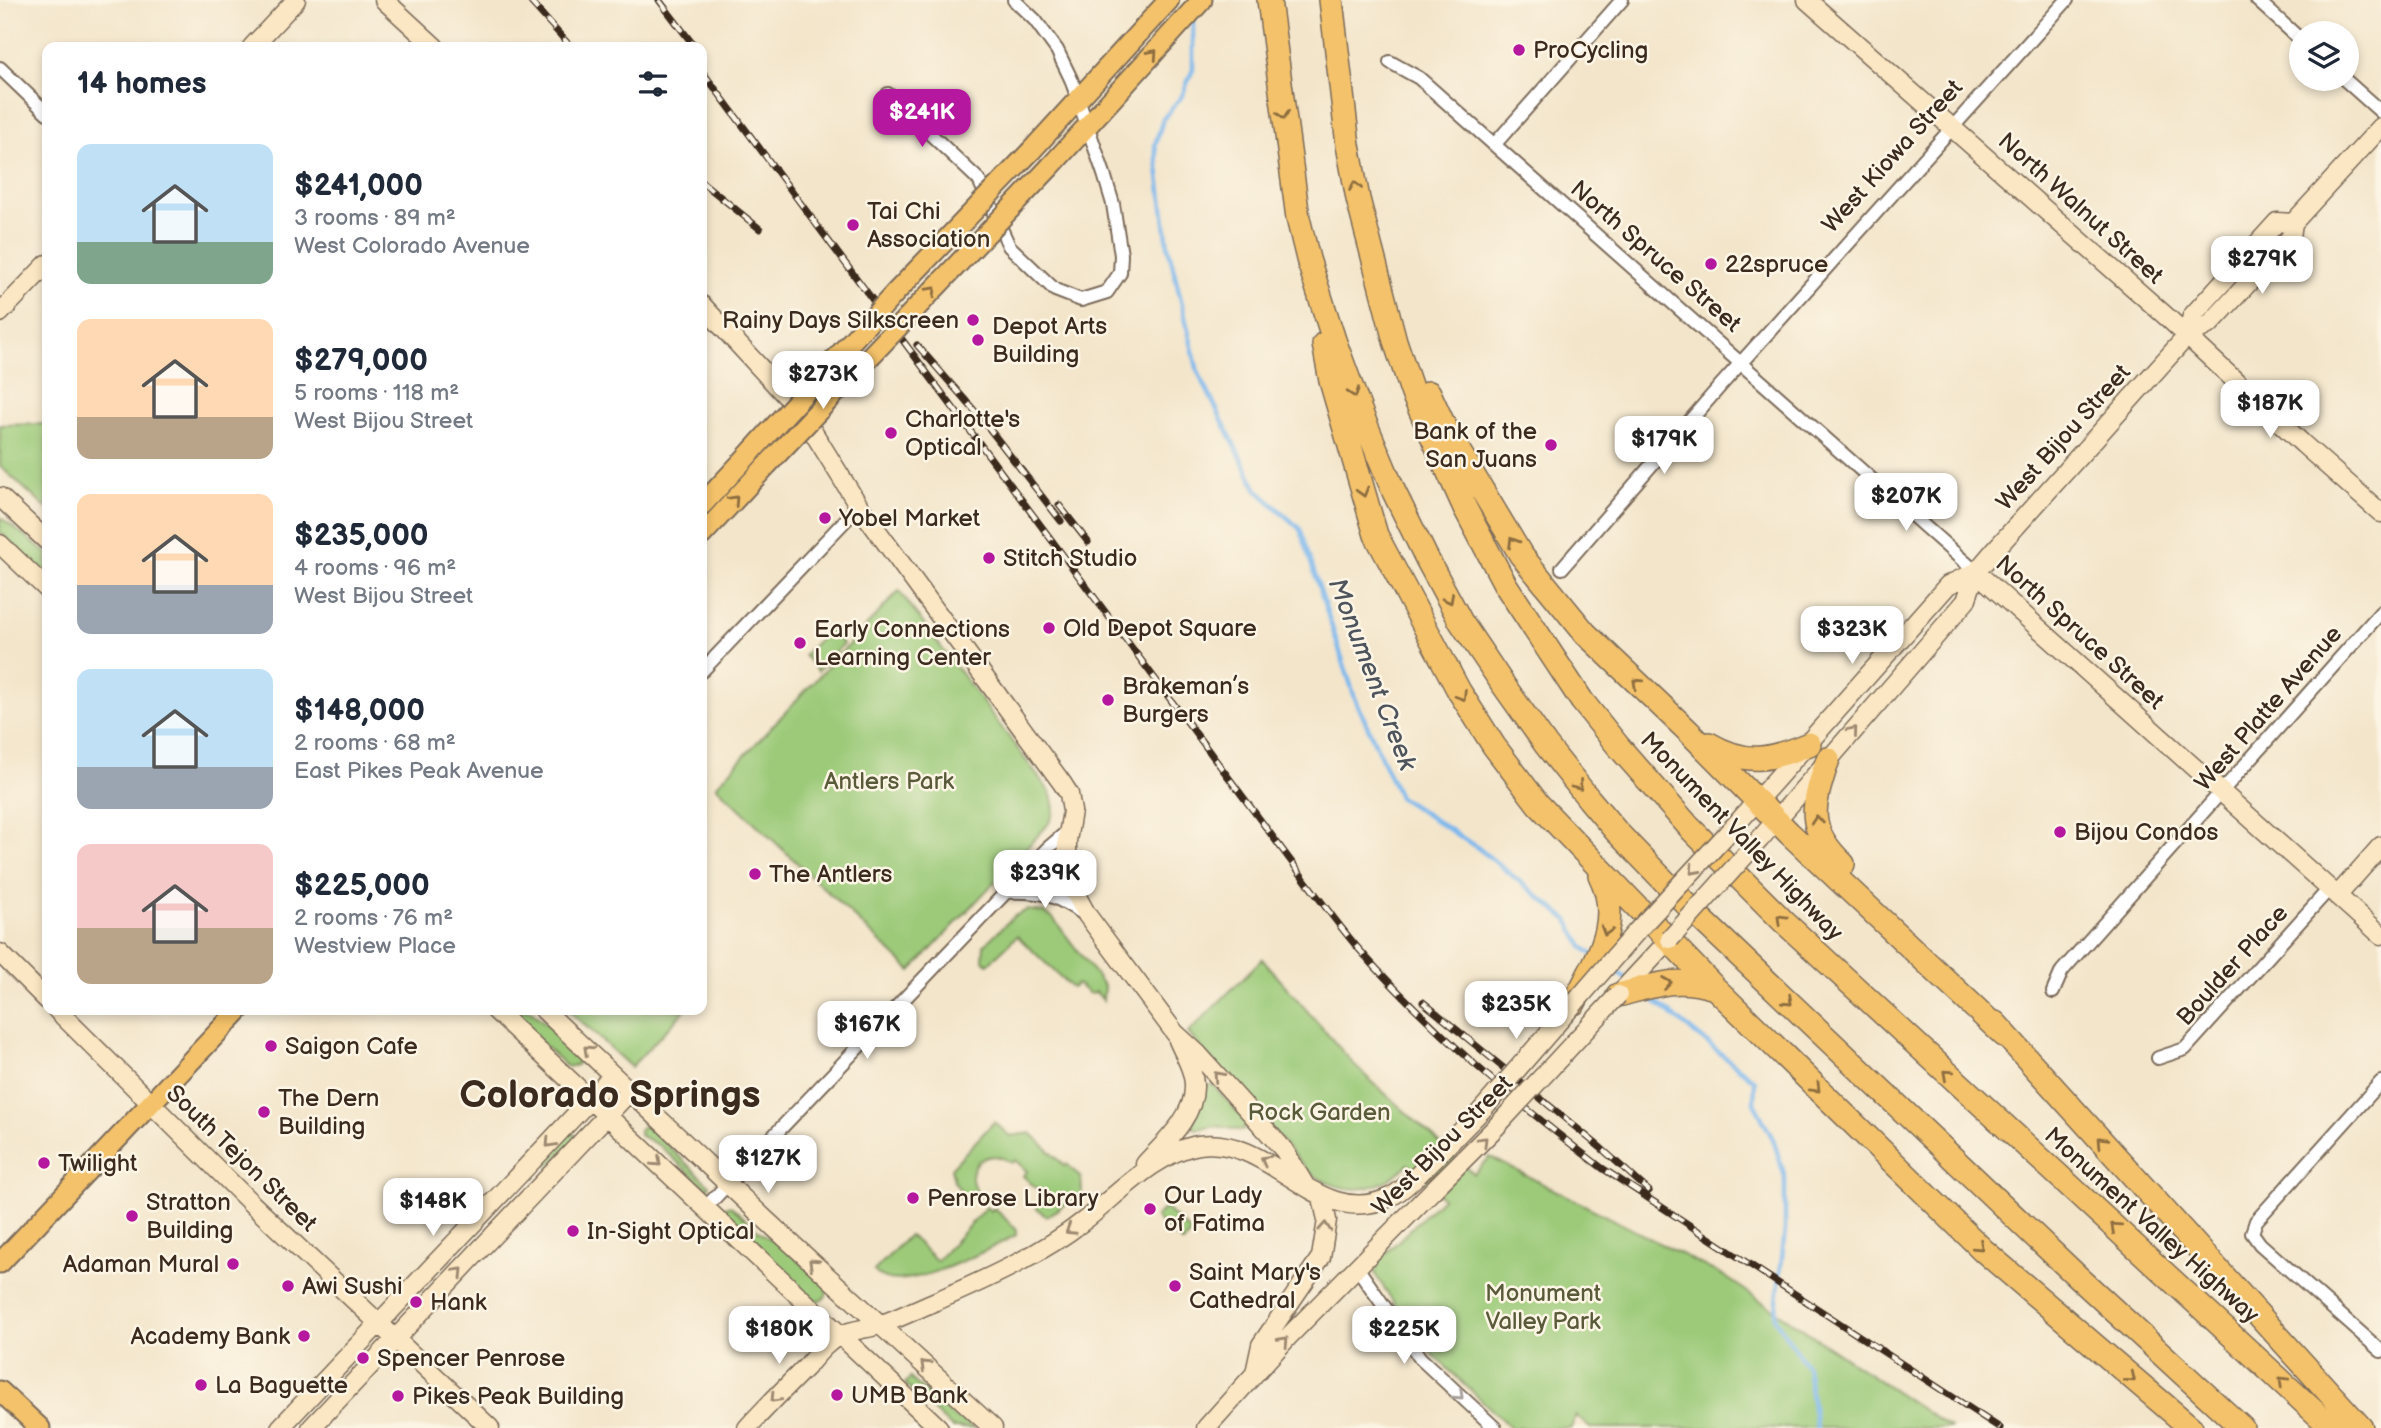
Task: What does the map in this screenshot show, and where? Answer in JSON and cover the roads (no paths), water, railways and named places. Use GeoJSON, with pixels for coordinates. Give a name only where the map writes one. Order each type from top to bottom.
{"type":"FeatureCollection","features":[{"type":"Feature","properties":{"kind":"highway"},"geometry":{"type":"LineString","coordinates":[[1269,0],[1298,218],[1331,381],[1376,535],[1459,691],[1494,746],[1538,804],[1715,988],[1984,1251],[2191,1428]]}},
{"type":"Feature","properties":{"kind":"highway","name":"Monument Valley Highway"},"geometry":{"type":"LineString","coordinates":[[1331,0],[1348,145],[1370,252],[1413,394],[1465,509],[1532,628],[1581,701],[1691,829],[1784,922],[2332,1428]]}},
{"type":"Feature","properties":{"kind":"highway"},"geometry":{"type":"LineString","coordinates":[[1370,252],[1442,420],[1521,555],[1585,632],[1777,821],[2004,1035]]}},
{"type":"Feature","properties":{"kind":"highway"},"geometry":{"type":"LineString","coordinates":[[1308,259],[1361,413],[1394,492],[1427,559],[1461,622],[1546,745],[1581,789],[1616,831],[1699,917],[2078,1277],[2242,1428]]}},
{"type":"Feature","properties":{"kind":"highway"},"geometry":{"type":"LineString","coordinates":[[1687,730],[1712,746],[1744,759],[1768,758],[1809,744]]}},
{"type":"Feature","properties":{"kind":"highway"},"geometry":{"type":"LineString","coordinates":[[1828,759],[1816,799],[1815,817],[1819,836],[1827,849],[1954,974],[2004,1035],[2361,1428]]}},
{"type":"Feature","properties":{"kind":"highway"},"geometry":{"type":"LineString","coordinates":[[1573,1005],[1609,927],[1610,899],[1596,866]]}},
{"type":"Feature","properties":{"kind":"highway"},"geometry":{"type":"LineString","coordinates":[[1618,995],[1666,982],[1683,981],[1715,988]]}},
{"type":"Feature","properties":{"kind":"main road"},"geometry":{"type":"LineString","coordinates":[[257,42],[296,0]]}},
{"type":"Feature","properties":{"kind":"main road"},"geometry":{"type":"LineString","coordinates":[[384,0],[430,42]]}},
{"type":"Feature","properties":{"kind":"main road"},"geometry":{"type":"LineString","coordinates":[[707,500],[896,292],[1169,0]]}},
{"type":"Feature","properties":{"kind":"main road"},"geometry":{"type":"LineString","coordinates":[[707,530],[1087,127],[1202,0]]}},
{"type":"Feature","properties":{"kind":"main road","name":"North Walnut Street"},"geometry":{"type":"LineString","coordinates":[[1807,0],[2187,336],[2381,513]]}},
{"type":"Feature","properties":{"kind":"main road","name":"West Bijou Street"},"geometry":{"type":"LineString","coordinates":[[1206,1428],[1356,1266],[1495,1128],[1777,821],[1966,601],[1976,572],[2187,336],[2192,316],[2277,222],[2293,223],[2381,127]]}},
{"type":"Feature","properties":{"kind":"main road"},"geometry":{"type":"LineString","coordinates":[[0,313],[42,269]]}},
{"type":"Feature","properties":{"kind":"main road"},"geometry":{"type":"LineString","coordinates":[[707,310],[800,411],[859,506],[1062,783],[1071,802],[1067,864],[1074,893],[1087,915],[1175,1034],[1191,1068],[1195,1088],[1188,1112],[1124,1188]]}},
{"type":"Feature","properties":{"kind":"main road"},"geometry":{"type":"LineString","coordinates":[[0,497],[42,536]]}},
{"type":"Feature","properties":{"kind":"main road"},"geometry":{"type":"LineString","coordinates":[[0,544],[42,584]]}},
{"type":"Feature","properties":{"kind":"main road","name":"West Bijou Street"},"geometry":{"type":"LineString","coordinates":[[1322,1198],[1356,1206],[1373,1203],[1392,1197],[1419,1174],[1481,1111],[1649,917],[1809,744],[1948,585],[1976,572]]}},
{"type":"Feature","properties":{"kind":"main road","name":"North Spruce Street"},"geometry":{"type":"LineString","coordinates":[[1976,572],[2381,935]]}},
{"type":"Feature","properties":{"kind":"main road"},"geometry":{"type":"LineString","coordinates":[[2333,892],[2381,846]]}},
{"type":"Feature","properties":{"kind":"main road"},"geometry":{"type":"LineString","coordinates":[[0,953],[42,995]]}},
{"type":"Feature","properties":{"kind":"main road","name":"South Tejon Street"},"geometry":{"type":"LineString","coordinates":[[62,1015],[252,1204],[490,1428]]}},
{"type":"Feature","properties":{"kind":"main road"},"geometry":{"type":"LineString","coordinates":[[0,1263],[234,1015]]}},
{"type":"Feature","properties":{"kind":"main road"},"geometry":{"type":"LineString","coordinates":[[500,1015],[939,1428]]}},
{"type":"Feature","properties":{"kind":"main road"},"geometry":{"type":"LineString","coordinates":[[549,1015],[993,1428]]}},
{"type":"Feature","properties":{"kind":"main road"},"geometry":{"type":"LineString","coordinates":[[1175,1034],[1198,1054],[1284,1150],[1306,1186]]}},
{"type":"Feature","properties":{"kind":"main road"},"geometry":{"type":"LineString","coordinates":[[280,1428],[613,1075]]}},
{"type":"Feature","properties":{"kind":"main road"},"geometry":{"type":"LineString","coordinates":[[311,1428],[630,1091]]}},
{"type":"Feature","properties":{"kind":"main road"},"geometry":{"type":"LineString","coordinates":[[747,1428],[822,1349],[841,1335],[882,1325],[1021,1262],[1083,1222],[1167,1157],[1182,1149],[1217,1144],[1247,1151],[1306,1186],[1322,1198],[1328,1220],[1321,1257],[1261,1345],[1255,1373]]}},
{"type":"Feature","properties":{"kind":"main road"},"geometry":{"type":"LineString","coordinates":[[0,1391],[40,1428]]}},
{"type":"Feature","properties":{"kind":"street"},"geometry":{"type":"LineString","coordinates":[[888,94],[979,180],[1009,246],[1055,290],[1081,300],[1099,296],[1112,287],[1120,273],[1121,247],[1113,204],[1078,100],[1057,50],[1040,26],[1014,0]]}},
{"type":"Feature","properties":{"kind":"street"},"geometry":{"type":"LineString","coordinates":[[1494,145],[1622,0]]}},
{"type":"Feature","properties":{"kind":"street","name":"West Kiowa Street"},"geometry":{"type":"LineString","coordinates":[[1562,568],[1741,363],[2067,0]]}},
{"type":"Feature","properties":{"kind":"street"},"geometry":{"type":"LineString","coordinates":[[2257,0],[2289,29]]}},
{"type":"Feature","properties":{"kind":"street","name":"North Spruce Street"},"geometry":{"type":"LineString","coordinates":[[1390,62],[1419,78],[1976,572]]}},
{"type":"Feature","properties":{"kind":"street"},"geometry":{"type":"LineString","coordinates":[[0,68],[42,108]]}},
{"type":"Feature","properties":{"kind":"street"},"geometry":{"type":"LineString","coordinates":[[2357,91],[2381,112]]}},
{"type":"Feature","properties":{"kind":"street"},"geometry":{"type":"LineString","coordinates":[[707,666],[859,506]]}},
{"type":"Feature","properties":{"kind":"street","name":"West Platte Avenue"},"geometry":{"type":"LineString","coordinates":[[2053,992],[2062,971],[2381,612]]}},
{"type":"Feature","properties":{"kind":"street"},"geometry":{"type":"LineString","coordinates":[[705,1208],[1048,848],[1069,830]]}},
{"type":"Feature","properties":{"kind":"street"},"geometry":{"type":"LineString","coordinates":[[1006,892],[1043,892],[1055,895],[1087,915]]}},
{"type":"Feature","properties":{"kind":"street","name":"Boulder Place"},"geometry":{"type":"LineString","coordinates":[[2158,1058],[2185,1049],[2333,892]]}},
{"type":"Feature","properties":{"kind":"street"},"geometry":{"type":"LineString","coordinates":[[2381,1082],[2256,1220],[2252,1233],[2260,1244],[2381,1351]]}},
{"type":"Feature","properties":{"kind":"street"},"geometry":{"type":"LineString","coordinates":[[527,1167],[544,1182]]}},
{"type":"Feature","properties":{"kind":"street"},"geometry":{"type":"LineString","coordinates":[[1356,1266],[1420,1358],[1495,1428]]}},
{"type":"Feature","properties":{"kind":"waterway","name":"Monument Creek"},"geometry":{"type":"LineString","coordinates":[[1193,21],[1193,69],[1182,96],[1163,119],[1155,145],[1168,246],[1198,372],[1257,490],[1300,529],[1355,698],[1399,797],[1478,848],[1568,920],[1583,947],[1592,954]]}},
{"type":"Feature","properties":{"kind":"waterway","name":"Monument Creek"},"geometry":{"type":"LineString","coordinates":[[1610,967],[1626,979]]}},
{"type":"Feature","properties":{"kind":"waterway","name":"Monument Creek"},"geometry":{"type":"LineString","coordinates":[[1647,995],[1755,1081],[1754,1103],[1773,1139],[1785,1177],[1785,1231],[1775,1319],[1807,1367],[1816,1428]]}},
{"type":"Feature","properties":{"kind":"railway"},"geometry":{"type":"LineString","coordinates":[[529,0],[567,42]]}},
{"type":"Feature","properties":{"kind":"railway"},"geometry":{"type":"LineString","coordinates":[[659,0],[691,42]]}},
{"type":"Feature","properties":{"kind":"railway"},"geometry":{"type":"LineString","coordinates":[[707,78],[1308,884],[1385,978],[1474,1064],[1602,1168],[2000,1428]]}},
{"type":"Feature","properties":{"kind":"railway"},"geometry":{"type":"LineString","coordinates":[[707,186],[760,229]]}},
{"type":"Feature","properties":{"kind":"railway"},"geometry":{"type":"LineString","coordinates":[[917,345],[981,418],[1061,521]]}},
{"type":"Feature","properties":{"kind":"railway"},"geometry":{"type":"LineString","coordinates":[[1059,505],[1088,542]]}},
{"type":"Feature","properties":{"kind":"railway"},"geometry":{"type":"LineString","coordinates":[[1423,1002],[1601,1148],[1649,1191]]}},
{"type":"Feature","properties":{"kind":"place","name":"ProCycling"},"geometry":{"type":"Point","coordinates":[1519,50]}},
{"type":"Feature","properties":{"kind":"place","name":"Tai Chi Association"},"geometry":{"type":"Point","coordinates":[853,225]}},
{"type":"Feature","properties":{"kind":"place","name":"22spruce"},"geometry":{"type":"Point","coordinates":[1711,264]}},
{"type":"Feature","properties":{"kind":"place","name":"Rainy Days Silkscreen"},"geometry":{"type":"Point","coordinates":[973,320]}},
{"type":"Feature","properties":{"kind":"place","name":"Depot Arts Building"},"geometry":{"type":"Point","coordinates":[978,340]}},
{"type":"Feature","properties":{"kind":"place","name":"Charlotte's Optical"},"geometry":{"type":"Point","coordinates":[891,433]}},
{"type":"Feature","properties":{"kind":"place","name":"Bank of the San Juans"},"geometry":{"type":"Point","coordinates":[1551,445]}},
{"type":"Feature","properties":{"kind":"place","name":"Yobel Market"},"geometry":{"type":"Point","coordinates":[825,518]}},
{"type":"Feature","properties":{"kind":"place","name":"Stitch Studio"},"geometry":{"type":"Point","coordinates":[989,558]}},
{"type":"Feature","properties":{"kind":"place","name":"Old Depot Square"},"geometry":{"type":"Point","coordinates":[1049,628]}},
{"type":"Feature","properties":{"kind":"place","name":"Early Connections Learning Center"},"geometry":{"type":"Point","coordinates":[800,643]}},
{"type":"Feature","properties":{"kind":"place","name":"Brakeman’s Burgers"},"geometry":{"type":"Point","coordinates":[1108,700]}},
{"type":"Feature","properties":{"kind":"place","name":"Bijou Condos"},"geometry":{"type":"Point","coordinates":[2060,832]}},
{"type":"Feature","properties":{"kind":"place","name":"The Antlers"},"geometry":{"type":"Point","coordinates":[755,874]}},
{"type":"Feature","properties":{"kind":"place","name":"Saigon Cafe"},"geometry":{"type":"Point","coordinates":[271,1046]}},
{"type":"Feature","properties":{"kind":"place","name":"The Dern Building"},"geometry":{"type":"Point","coordinates":[264,1112]}},
{"type":"Feature","properties":{"kind":"place","name":"Twilight"},"geometry":{"type":"Point","coordinates":[44,1163]}},
{"type":"Feature","properties":{"kind":"place","name":"Penrose Library"},"geometry":{"type":"Point","coordinates":[913,1198]}},
{"type":"Feature","properties":{"kind":"place","name":"Our Lady of Fatima"},"geometry":{"type":"Point","coordinates":[1150,1209]}},
{"type":"Feature","properties":{"kind":"place","name":"Stratton Building"},"geometry":{"type":"Point","coordinates":[132,1216]}},
{"type":"Feature","properties":{"kind":"place","name":"In-Sight Optical"},"geometry":{"type":"Point","coordinates":[573,1231]}},
{"type":"Feature","properties":{"kind":"place","name":"Adaman Mural"},"geometry":{"type":"Point","coordinates":[233,1264]}},
{"type":"Feature","properties":{"kind":"place","name":"Awi Sushi"},"geometry":{"type":"Point","coordinates":[288,1286]}},
{"type":"Feature","properties":{"kind":"place","name":"Saint Mary's Cathedral"},"geometry":{"type":"Point","coordinates":[1175,1286]}},
{"type":"Feature","properties":{"kind":"place","name":"Hank"},"geometry":{"type":"Point","coordinates":[416,1302]}},
{"type":"Feature","properties":{"kind":"place","name":"Academy Bank"},"geometry":{"type":"Point","coordinates":[304,1336]}},
{"type":"Feature","properties":{"kind":"place","name":"Spencer Penrose"},"geometry":{"type":"Point","coordinates":[363,1358]}},
{"type":"Feature","properties":{"kind":"place","name":"La Baguette"},"geometry":{"type":"Point","coordinates":[201,1385]}},
{"type":"Feature","properties":{"kind":"place","name":"UMB Bank"},"geometry":{"type":"Point","coordinates":[837,1395]}},
{"type":"Feature","properties":{"kind":"place","name":"Pikes Peak Building"},"geometry":{"type":"Point","coordinates":[398,1396]}},
{"type":"Feature","properties":{"kind":"district","name":"Colorado Springs"},"geometry":{"type":"Point","coordinates":[610,1094]}},
{"type":"Feature","properties":{"kind":"park label","name":"Antlers Park"},"geometry":{"type":"Point","coordinates":[889,781]}},
{"type":"Feature","properties":{"kind":"park label","name":"Rock Garden"},"geometry":{"type":"Point","coordinates":[1319,1112]}},
{"type":"Feature","properties":{"kind":"park label","name":"Monument Valley Park"},"geometry":{"type":"Point","coordinates":[1543,1307]}}]}
